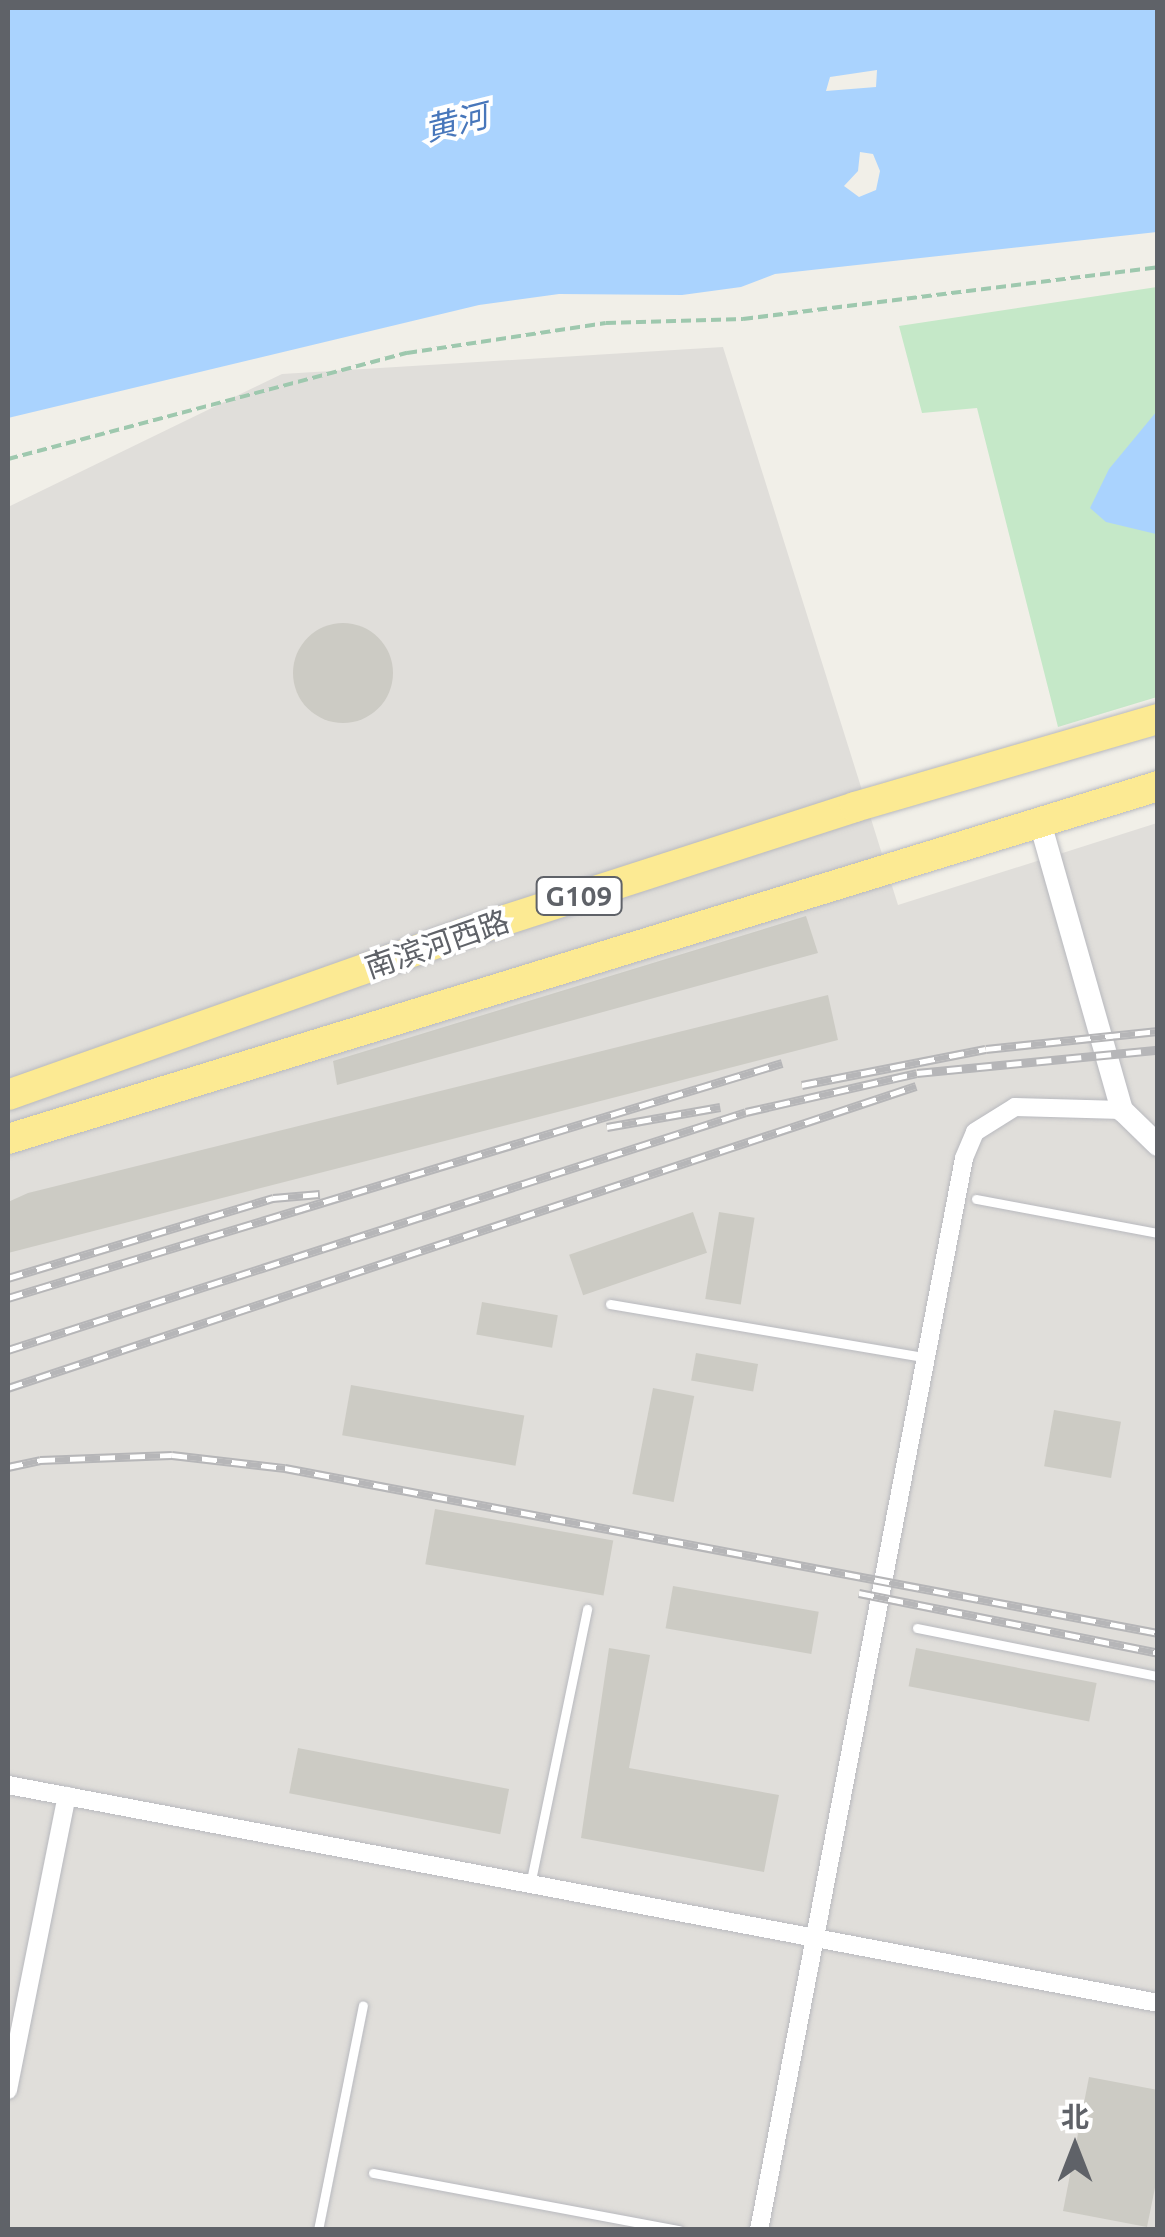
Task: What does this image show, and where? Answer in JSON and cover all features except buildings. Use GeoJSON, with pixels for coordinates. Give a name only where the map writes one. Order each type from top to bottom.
{"type":"FeatureCollection","features":[{"type":"Feature","properties":{"kind":"highway","name":"南滨河西路"},"geometry":{"type":"LineString","coordinates":[[8,1095],[462,934],[855,807],[1158,720]]}},
{"type":"Feature","properties":{"kind":"highway","name":"G109"},"geometry":{"type":"LineString","coordinates":[[1039,819],[1158,786]]}},
{"type":"Feature","properties":{"kind":"highway","name":"南滨河西路"},"geometry":{"type":"LineString","coordinates":[[8,1140],[1039,819]]}},
{"type":"Feature","properties":{"kind":"street"},"geometry":{"type":"LineString","coordinates":[[1039,819],[1122,1110],[1158,1145]]}},
{"type":"Feature","properties":{"kind":"street"},"geometry":{"type":"LineString","coordinates":[[759,2230],[811,1938],[925,1357],[975,1132],[1016,1106],[1122,1110]]}},
{"type":"Feature","properties":{"kind":"street"},"geometry":{"type":"LineString","coordinates":[[8,1785],[1158,2003]]}},
{"type":"Feature","properties":{"kind":"street"},"geometry":{"type":"LineString","coordinates":[[8,2090],[67,1796]]}},
{"type":"Feature","properties":{"kind":"lane"},"geometry":{"type":"LineString","coordinates":[[976,1199],[1158,1233]]}},
{"type":"Feature","properties":{"kind":"lane"},"geometry":{"type":"LineString","coordinates":[[610,1304],[925,1357]]}},
{"type":"Feature","properties":{"kind":"lane"},"geometry":{"type":"LineString","coordinates":[[530,1885],[587,1609]]}},
{"type":"Feature","properties":{"kind":"lane"},"geometry":{"type":"LineString","coordinates":[[917,1628],[1158,1676]]}},
{"type":"Feature","properties":{"kind":"lane"},"geometry":{"type":"LineString","coordinates":[[318,2230],[362,2005]]}},
{"type":"Feature","properties":{"kind":"lane"},"geometry":{"type":"LineString","coordinates":[[374,2173],[680,2230]]}},
{"type":"Feature","properties":{"kind":"path"},"geometry":{"type":"LineString","coordinates":[[8,459],[406,353],[606,323],[743,320],[1158,267]]}},
{"type":"Feature","properties":{"kind":"shaded area"},"geometry":{"type":"Polygon","coordinates":[[[723,347],[898,905],[1157,823],[1157,2229],[8,2230],[8,507],[282,374],[723,347]]]}},
{"type":"Feature","properties":{"kind":"green space"},"geometry":{"type":"Polygon","coordinates":[[[1157,287],[1157,697],[1058,727],[977,408],[922,413],[899,326],[1157,287]]]}},
{"type":"Feature","properties":{"kind":"water","name":"黄河"},"geometry":{"type":"Polygon","coordinates":[[[8,8],[1157,8],[1157,232],[775,274],[741,287],[682,295],[559,294],[479,305],[8,418],[8,8]],[[877,70],[830,77],[826,91],[876,87],[877,70]],[[860,152],[858,171],[844,186],[859,197],[876,190],[880,171],[873,154],[860,152]]]}},
{"type":"Feature","properties":{"kind":"water"},"geometry":{"type":"Polygon","coordinates":[[[1157,411],[1156,534],[1106,522],[1090,508],[1109,469],[1157,411]]]}},
{"type":"Feature","properties":{"kind":"railway"},"geometry":{"type":"LineString","coordinates":[[802,1085],[986,1049],[1158,1031]]}},
{"type":"Feature","properties":{"kind":"railway"},"geometry":{"type":"LineString","coordinates":[[8,1350],[746,1112],[917,1073],[1158,1050]]}},
{"type":"Feature","properties":{"kind":"railway"},"geometry":{"type":"LineString","coordinates":[[8,1298],[782,1063]]}},
{"type":"Feature","properties":{"kind":"railway"},"geometry":{"type":"LineString","coordinates":[[8,1388],[916,1086]]}},
{"type":"Feature","properties":{"kind":"railway"},"geometry":{"type":"LineString","coordinates":[[607,1127],[720,1107]]}},
{"type":"Feature","properties":{"kind":"railway"},"geometry":{"type":"LineString","coordinates":[[8,1278],[273,1198],[320,1194]]}},
{"type":"Feature","properties":{"kind":"railway"},"geometry":{"type":"LineString","coordinates":[[8,1467],[40,1460],[172,1455],[285,1468],[1158,1633]]}},
{"type":"Feature","properties":{"kind":"railway"},"geometry":{"type":"LineString","coordinates":[[859,1593],[1158,1653]]}}]}
